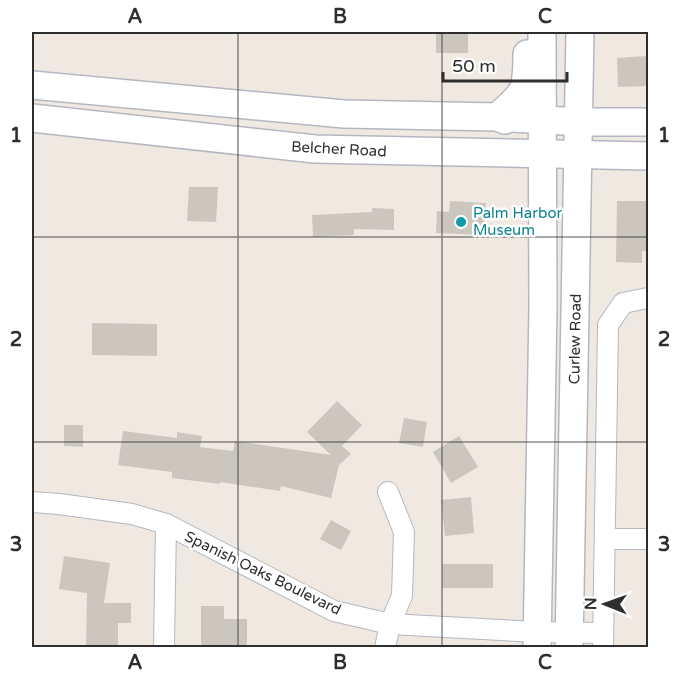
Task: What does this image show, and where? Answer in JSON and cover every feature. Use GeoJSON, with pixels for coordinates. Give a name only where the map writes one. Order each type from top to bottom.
{"type":"FeatureCollection","features":[{"type":"Feature","properties":{"kind":"main road"},"geometry":{"type":"LineString","coordinates":[[497,117],[519,98],[527,80],[527,32]]}},
{"type":"Feature","properties":{"kind":"main road","name":"Curlew Road"},"geometry":{"type":"LineString","coordinates":[[542,32],[577,203],[569,640]]}},
{"type":"Feature","properties":{"kind":"main road"},"geometry":{"type":"LineString","coordinates":[[559,32],[560,95],[564,140],[561,389],[573,450]]}},
{"type":"Feature","properties":{"kind":"main road","name":"Curlew Road"},"geometry":{"type":"LineString","coordinates":[[537,640],[543,194],[564,140],[580,89],[580,32]]}},
{"type":"Feature","properties":{"kind":"main road","name":"Belcher Road"},"geometry":{"type":"LineString","coordinates":[[32,85],[344,114],[497,117],[564,140],[648,156]]}},
{"type":"Feature","properties":{"kind":"main road"},"geometry":{"type":"LineString","coordinates":[[580,89],[610,109],[648,111]]}},
{"type":"Feature","properties":{"kind":"main road","name":"Belcher Road"},"geometry":{"type":"LineString","coordinates":[[32,118],[315,149],[564,140],[648,122]]}},
{"type":"Feature","properties":{"kind":"main road"},"geometry":{"type":"LineString","coordinates":[[174,134],[252,155],[314,165],[518,171],[531,179],[543,194]]}},
{"type":"Feature","properties":{"kind":"main road"},"geometry":{"type":"LineString","coordinates":[[564,140],[648,136]]}},
{"type":"Feature","properties":{"kind":"main road"},"geometry":{"type":"LineString","coordinates":[[577,203],[588,182],[597,173],[611,169],[648,169]]}},
{"type":"Feature","properties":{"kind":"street"},"geometry":{"type":"LineString","coordinates":[[603,640],[608,325],[623,303],[648,298]]}},
{"type":"Feature","properties":{"kind":"street"},"geometry":{"type":"LineString","coordinates":[[385,648],[390,624],[402,596],[404,532],[388,492]]}},
{"type":"Feature","properties":{"kind":"street","name":"Spanish Oaks Boulevard"},"geometry":{"type":"LineString","coordinates":[[32,502],[132,514],[166,524],[334,611],[390,624],[537,640],[603,640]]}},
{"type":"Feature","properties":{"kind":"street"},"geometry":{"type":"LineString","coordinates":[[164,648],[166,524]]}},
{"type":"Feature","properties":{"kind":"street"},"geometry":{"type":"LineString","coordinates":[[605,539],[648,539]]}},
{"type":"Feature","properties":{"kind":"building"},"geometry":{"type":"Polygon","coordinates":[[[436,32],[468,32],[468,53],[436,53],[436,32]]]}},
{"type":"Feature","properties":{"kind":"building"},"geometry":{"type":"Polygon","coordinates":[[[646,56],[647,86],[618,87],[617,58],[646,56]]]}},
{"type":"Feature","properties":{"kind":"building"},"geometry":{"type":"Polygon","coordinates":[[[189,187],[218,187],[216,222],[187,221],[189,187]]]}},
{"type":"Feature","properties":{"kind":"building","name":"Palm Harbor Museum"},"geometry":{"type":"Polygon","coordinates":[[[450,201],[486,203],[484,235],[436,233],[437,211],[449,212],[450,201]]]}},
{"type":"Feature","properties":{"kind":"building"},"geometry":{"type":"Polygon","coordinates":[[[617,201],[648,201],[648,251],[642,251],[642,263],[616,262],[617,201]]]}},
{"type":"Feature","properties":{"kind":"building"},"geometry":{"type":"Polygon","coordinates":[[[372,208],[394,209],[394,230],[354,229],[354,235],[313,237],[312,215],[372,212],[372,208]]]}},
{"type":"Feature","properties":{"kind":"building"},"geometry":{"type":"Polygon","coordinates":[[[92,323],[157,324],[157,356],[92,355],[92,323]]]}},
{"type":"Feature","properties":{"kind":"building"},"geometry":{"type":"Polygon","coordinates":[[[337,401],[362,425],[342,446],[351,454],[339,465],[331,498],[281,486],[280,491],[172,478],[172,472],[118,465],[123,431],[177,438],[177,432],[202,436],[200,447],[233,451],[235,441],[331,455],[307,432],[337,401]]]}},
{"type":"Feature","properties":{"kind":"building"},"geometry":{"type":"Polygon","coordinates":[[[404,418],[427,422],[423,447],[399,443],[404,418]]]}},
{"type":"Feature","properties":{"kind":"building"},"geometry":{"type":"Polygon","coordinates":[[[64,425],[83,425],[83,447],[64,446],[64,425]]]}},
{"type":"Feature","properties":{"kind":"building"},"geometry":{"type":"Polygon","coordinates":[[[459,436],[478,467],[451,483],[433,452],[459,436]]]}},
{"type":"Feature","properties":{"kind":"building"},"geometry":{"type":"Polygon","coordinates":[[[471,497],[474,533],[445,536],[441,500],[471,497]]]}},
{"type":"Feature","properties":{"kind":"building"},"geometry":{"type":"Polygon","coordinates":[[[331,520],[351,531],[341,550],[320,539],[331,520]]]}},
{"type":"Feature","properties":{"kind":"building"},"geometry":{"type":"Polygon","coordinates":[[[64,556],[110,563],[104,603],[131,603],[131,623],[118,623],[118,648],[86,648],[87,593],[59,589],[64,556]]]}},
{"type":"Feature","properties":{"kind":"building"},"geometry":{"type":"Polygon","coordinates":[[[442,564],[493,564],[493,588],[442,588],[442,564]]]}},
{"type":"Feature","properties":{"kind":"building"},"geometry":{"type":"Polygon","coordinates":[[[201,606],[224,606],[224,619],[247,619],[247,646],[201,645],[201,606]]]}},
{"type":"Feature","properties":{"kind":"place","name":"Palm Harbor Museum"},"geometry":{"type":"Point","coordinates":[461,222]}}]}
